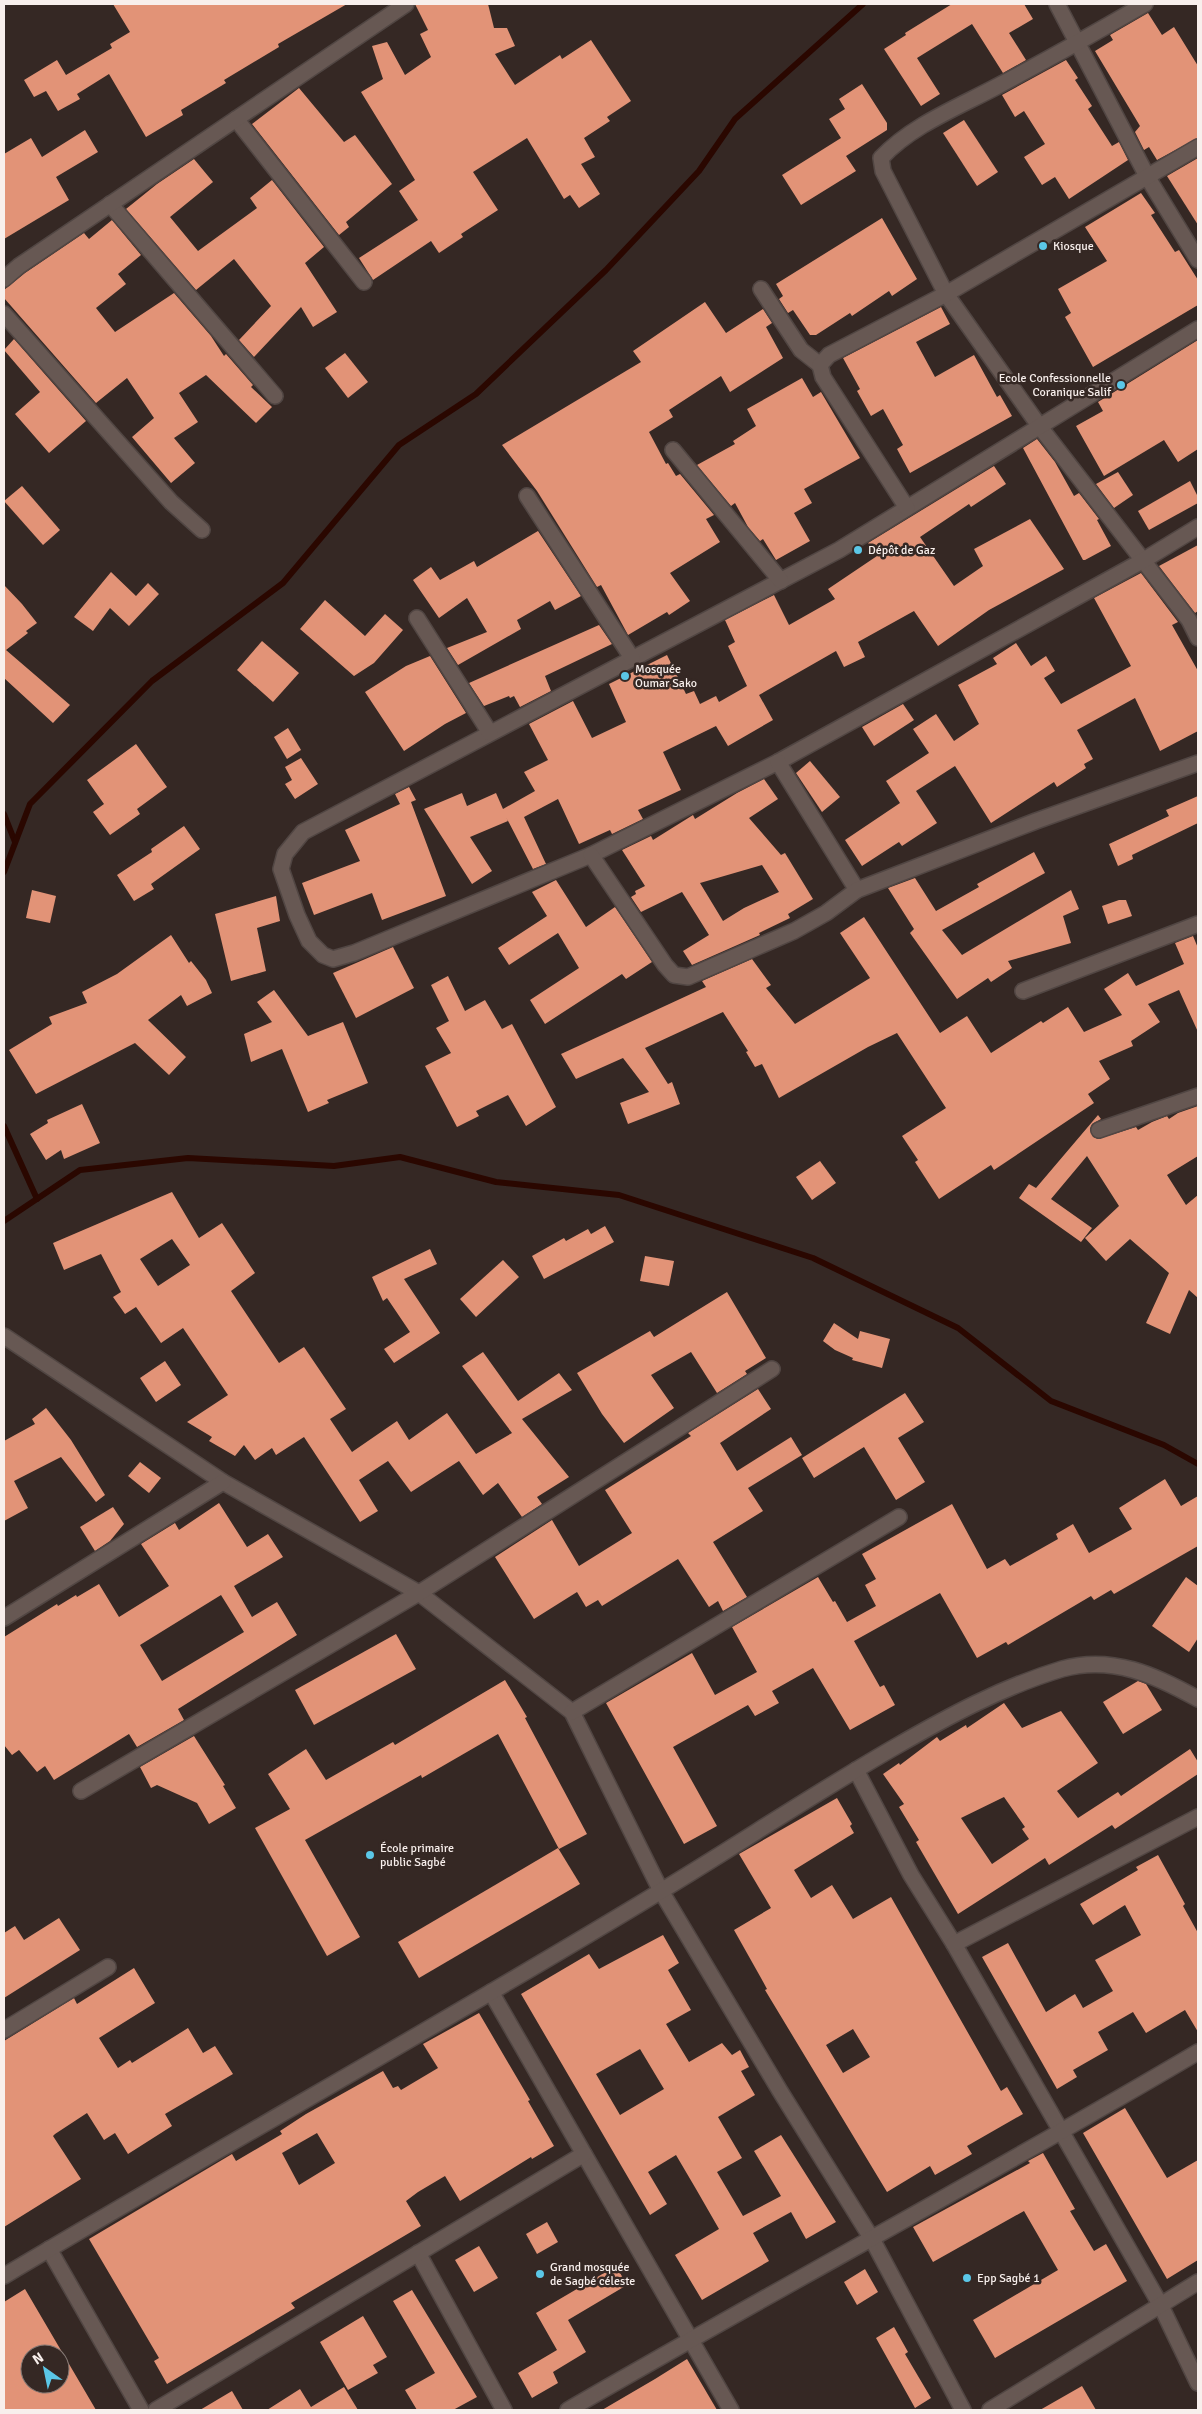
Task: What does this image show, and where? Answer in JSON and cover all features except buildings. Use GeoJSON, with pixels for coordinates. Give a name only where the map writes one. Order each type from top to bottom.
{"type":"FeatureCollection","features":[{"type":"Feature","properties":{"kind":"street"},"geometry":{"type":"LineString","coordinates":[[4,278],[406,4]]}},
{"type":"Feature","properties":{"kind":"street"},"geometry":{"type":"LineString","coordinates":[[1056,4],[1148,178],[1198,260]]}},
{"type":"Feature","properties":{"kind":"street"},"geometry":{"type":"LineString","coordinates":[[1145,4],[1078,43],[931,121],[891,148],[881,158],[882,171],[946,294],[1040,427],[1189,620],[1198,638]]}},
{"type":"Feature","properties":{"kind":"street"},"geometry":{"type":"LineString","coordinates":[[236,119],[364,282]]}},
{"type":"Feature","properties":{"kind":"street"},"geometry":{"type":"LineString","coordinates":[[820,365],[829,355],[946,294],[1148,178],[1198,147]]}},
{"type":"Feature","properties":{"kind":"street"},"geometry":{"type":"LineString","coordinates":[[110,204],[275,396]]}},
{"type":"Feature","properties":{"kind":"street"},"geometry":{"type":"LineString","coordinates":[[761,289],[801,350],[820,365],[823,377],[907,508]]}},
{"type":"Feature","properties":{"kind":"street"},"geometry":{"type":"LineString","coordinates":[[4,314],[171,502],[202,530]]}},
{"type":"Feature","properties":{"kind":"street"},"geometry":{"type":"LineString","coordinates":[[1198,330],[839,550],[303,832],[285,854],[281,869],[309,941],[323,956],[333,959],[354,953],[592,855],[778,762],[1144,560],[1198,527]]}},
{"type":"Feature","properties":{"kind":"street"},"geometry":{"type":"LineString","coordinates":[[673,450],[781,581]]}},
{"type":"Feature","properties":{"kind":"street"},"geometry":{"type":"LineString","coordinates":[[527,496],[632,658]]}},
{"type":"Feature","properties":{"kind":"street"},"geometry":{"type":"LineString","coordinates":[[418,618],[490,733]]}},
{"type":"Feature","properties":{"kind":"street"},"geometry":{"type":"LineString","coordinates":[[778,762],[857,890]]}},
{"type":"Feature","properties":{"kind":"street"},"geometry":{"type":"LineString","coordinates":[[592,855],[665,965],[674,975],[688,977],[794,931],[826,913],[857,890],[1036,821],[1198,763]]}},
{"type":"Feature","properties":{"kind":"street"},"geometry":{"type":"LineString","coordinates":[[1023,991],[1198,924]]}},
{"type":"Feature","properties":{"kind":"street"},"geometry":{"type":"LineString","coordinates":[[1099,1130],[1198,1096]]}},
{"type":"Feature","properties":{"kind":"street"},"geometry":{"type":"LineString","coordinates":[[4,1336],[223,1482],[419,1593],[572,1712],[661,1891],[780,2091],[872,2239],[964,2410]]}},
{"type":"Feature","properties":{"kind":"street"},"geometry":{"type":"LineString","coordinates":[[81,1791],[419,1593],[772,1369]]}},
{"type":"Feature","properties":{"kind":"street"},"geometry":{"type":"LineString","coordinates":[[4,1618],[223,1482]]}},
{"type":"Feature","properties":{"kind":"street"},"geometry":{"type":"LineString","coordinates":[[572,1712],[899,1516]]}},
{"type":"Feature","properties":{"kind":"street"},"geometry":{"type":"LineString","coordinates":[[4,2276],[491,1992],[661,1891],[856,1770],[966,1706],[1063,1669],[1092,1663],[1120,1665],[1179,1688],[1198,1699]]}},
{"type":"Feature","properties":{"kind":"street"},"geometry":{"type":"LineString","coordinates":[[856,1770],[911,1874],[954,1944],[1160,2304],[1198,2383]]}},
{"type":"Feature","properties":{"kind":"street"},"geometry":{"type":"LineString","coordinates":[[954,1944],[1198,1817]]}},
{"type":"Feature","properties":{"kind":"street"},"geometry":{"type":"LineString","coordinates":[[4,2030],[108,1967]]}},
{"type":"Feature","properties":{"kind":"street"},"geometry":{"type":"LineString","coordinates":[[491,1992],[731,2410]]}},
{"type":"Feature","properties":{"kind":"street"},"geometry":{"type":"LineString","coordinates":[[568,2410],[690,2339],[1062,2132],[1198,2052]]}},
{"type":"Feature","properties":{"kind":"street"},"geometry":{"type":"LineString","coordinates":[[156,2410],[584,2154]]}},
{"type":"Feature","properties":{"kind":"street"},"geometry":{"type":"LineString","coordinates":[[50,2249],[141,2410]]}},
{"type":"Feature","properties":{"kind":"street"},"geometry":{"type":"LineString","coordinates":[[418,2253],[504,2410]]}},
{"type":"Feature","properties":{"kind":"street"},"geometry":{"type":"LineString","coordinates":[[990,2410],[1198,2282]]}},
{"type":"Feature","properties":{"kind":"waterway"},"geometry":{"type":"LineString","coordinates":[[4,872],[30,804],[152,681],[283,583],[399,445],[476,394],[606,270],[699,171],[735,119],[863,4]]}},
{"type":"Feature","properties":{"kind":"waterway"},"geometry":{"type":"LineString","coordinates":[[4,814],[15,842]]}},
{"type":"Feature","properties":{"kind":"waterway"},"geometry":{"type":"LineString","coordinates":[[4,1126],[37,1199]]}},
{"type":"Feature","properties":{"kind":"waterway"},"geometry":{"type":"LineString","coordinates":[[4,1221],[80,1170],[188,1158],[334,1166],[400,1157],[496,1182],[619,1195],[813,1258],[958,1328],[1051,1401],[1164,1445],[1198,1464]]}},
{"type":"Feature","properties":{"kind":"place","name":"Kiosque"},"geometry":{"type":"Point","coordinates":[1043,246]}},
{"type":"Feature","properties":{"kind":"place","name":"Ecole Confessionnelle Coranique Salif"},"geometry":{"type":"Point","coordinates":[1121,385]}},
{"type":"Feature","properties":{"kind":"place","name":"Dépôt de Gaz"},"geometry":{"type":"Point","coordinates":[858,550]}},
{"type":"Feature","properties":{"kind":"place","name":"Mosquée Oumar Sako"},"geometry":{"type":"Point","coordinates":[625,676]}},
{"type":"Feature","properties":{"kind":"place","name":"École primaire public Sagbé"},"geometry":{"type":"Point","coordinates":[370,1855]}},
{"type":"Feature","properties":{"kind":"place","name":"Grand mosquée de Sagbé céleste"},"geometry":{"type":"Point","coordinates":[540,2274]}},
{"type":"Feature","properties":{"kind":"place","name":"Epp Sagbé 1"},"geometry":{"type":"Point","coordinates":[967,2278]}}]}
